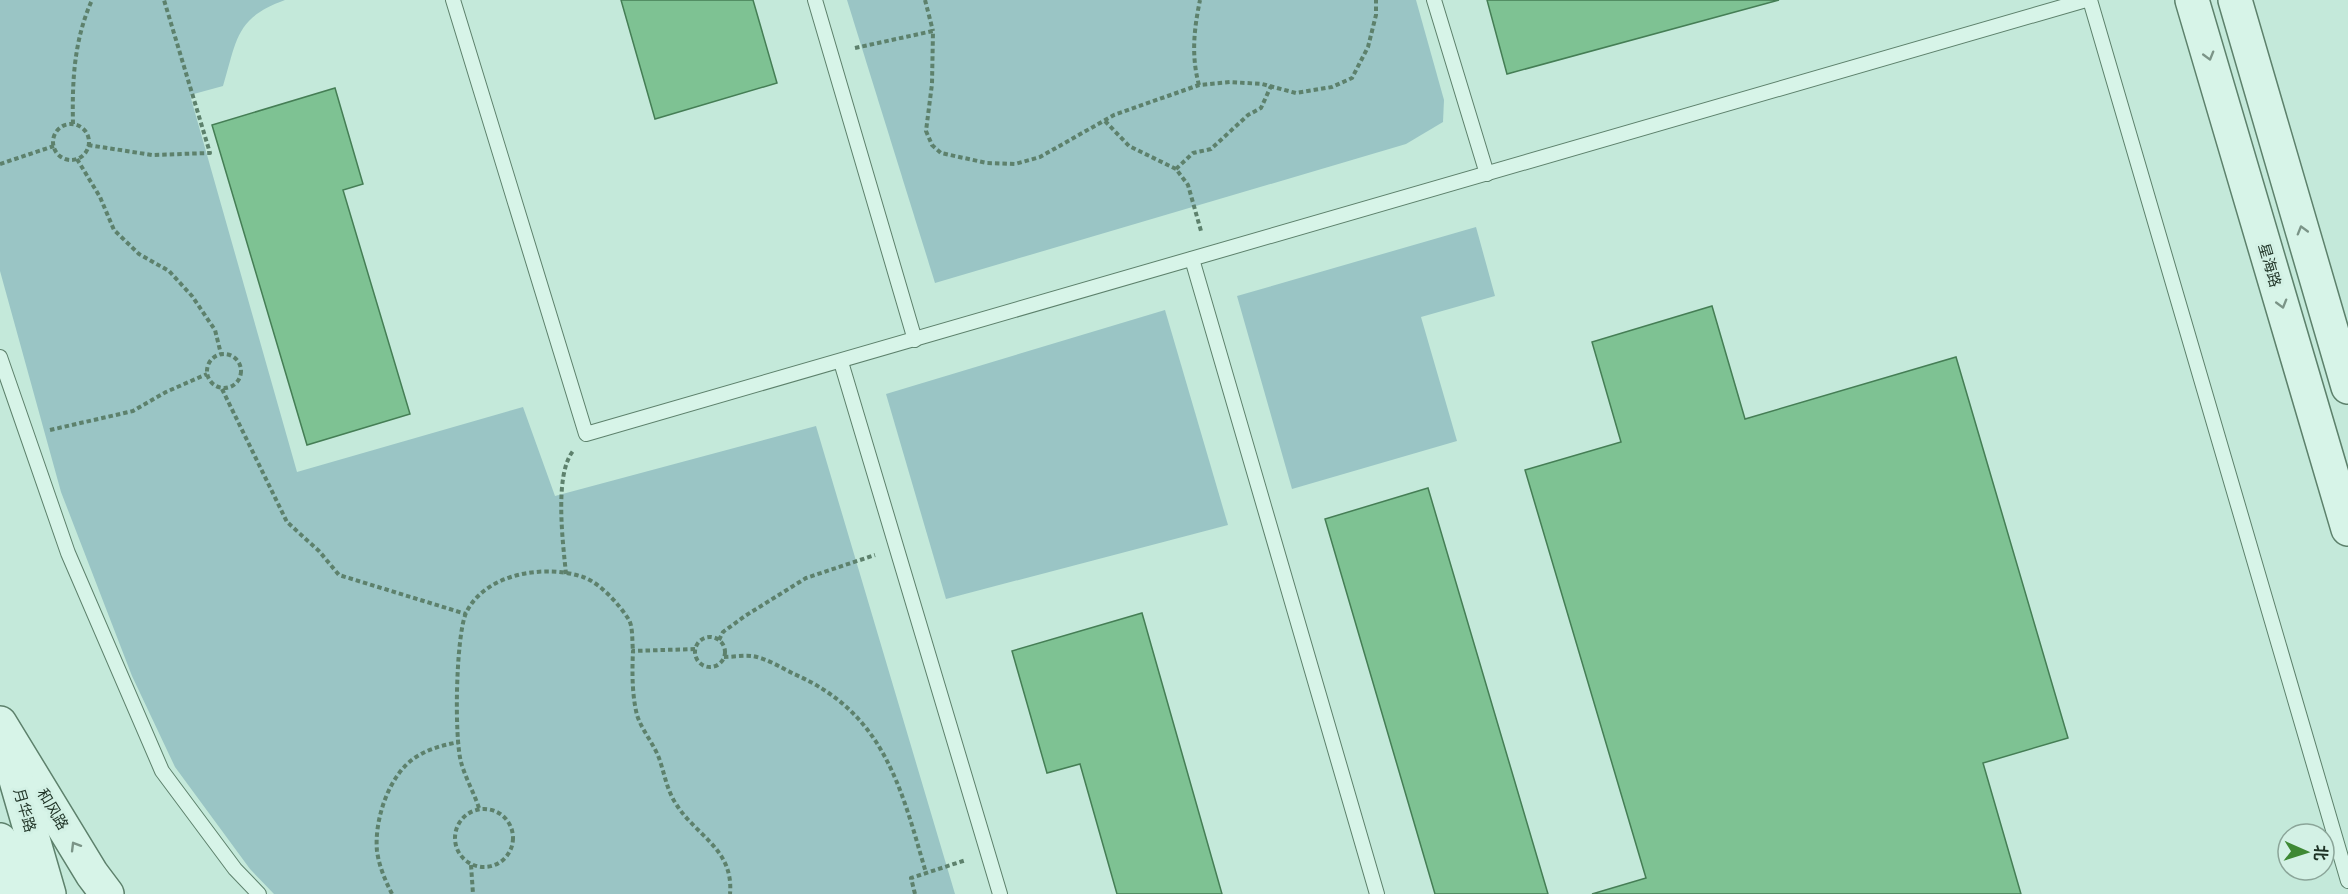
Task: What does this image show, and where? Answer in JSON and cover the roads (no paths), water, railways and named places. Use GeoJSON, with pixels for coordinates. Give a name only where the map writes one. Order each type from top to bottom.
{"type":"FeatureCollection","features":[{"type":"Feature","properties":{"kind":"street","name":"星海路"},"geometry":{"type":"LineString","coordinates":[[2192,0],[2348,530]]}},
{"type":"Feature","properties":{"kind":"street"},"geometry":{"type":"LineString","coordinates":[[2235,0],[2348,387]]}},
{"type":"Feature","properties":{"kind":"street","name":"月华路"},"geometry":{"type":"LineString","coordinates":[[0,725],[49,894]]}},
{"type":"Feature","properties":{"kind":"street","name":"和风路"},"geometry":{"type":"LineString","coordinates":[[0,725],[92,874],[107,894]]}},
{"type":"Feature","properties":{"kind":"street","name":"和风路"},"geometry":{"type":"LineString","coordinates":[[0,783],[32,836],[72,894]]}},
{"type":"Feature","properties":{"kind":"street"},"geometry":{"type":"LineString","coordinates":[[0,840],[16,894]]}},
{"type":"Feature","properties":{"kind":"lane"},"geometry":{"type":"LineString","coordinates":[[453,0],[586,434],[2088,0],[2348,880]]}},
{"type":"Feature","properties":{"kind":"lane"},"geometry":{"type":"LineString","coordinates":[[814,0],[915,340]]}},
{"type":"Feature","properties":{"kind":"lane"},"geometry":{"type":"LineString","coordinates":[[1434,0],[1487,174]]}},
{"type":"Feature","properties":{"kind":"lane"},"geometry":{"type":"LineString","coordinates":[[1192,259],[1377,894]]}},
{"type":"Feature","properties":{"kind":"lane"},"geometry":{"type":"LineString","coordinates":[[0,357],[68,553],[162,771],[235,869],[259,894]]}},
{"type":"Feature","properties":{"kind":"lane"},"geometry":{"type":"LineString","coordinates":[[841,362],[1000,894]]}}]}
